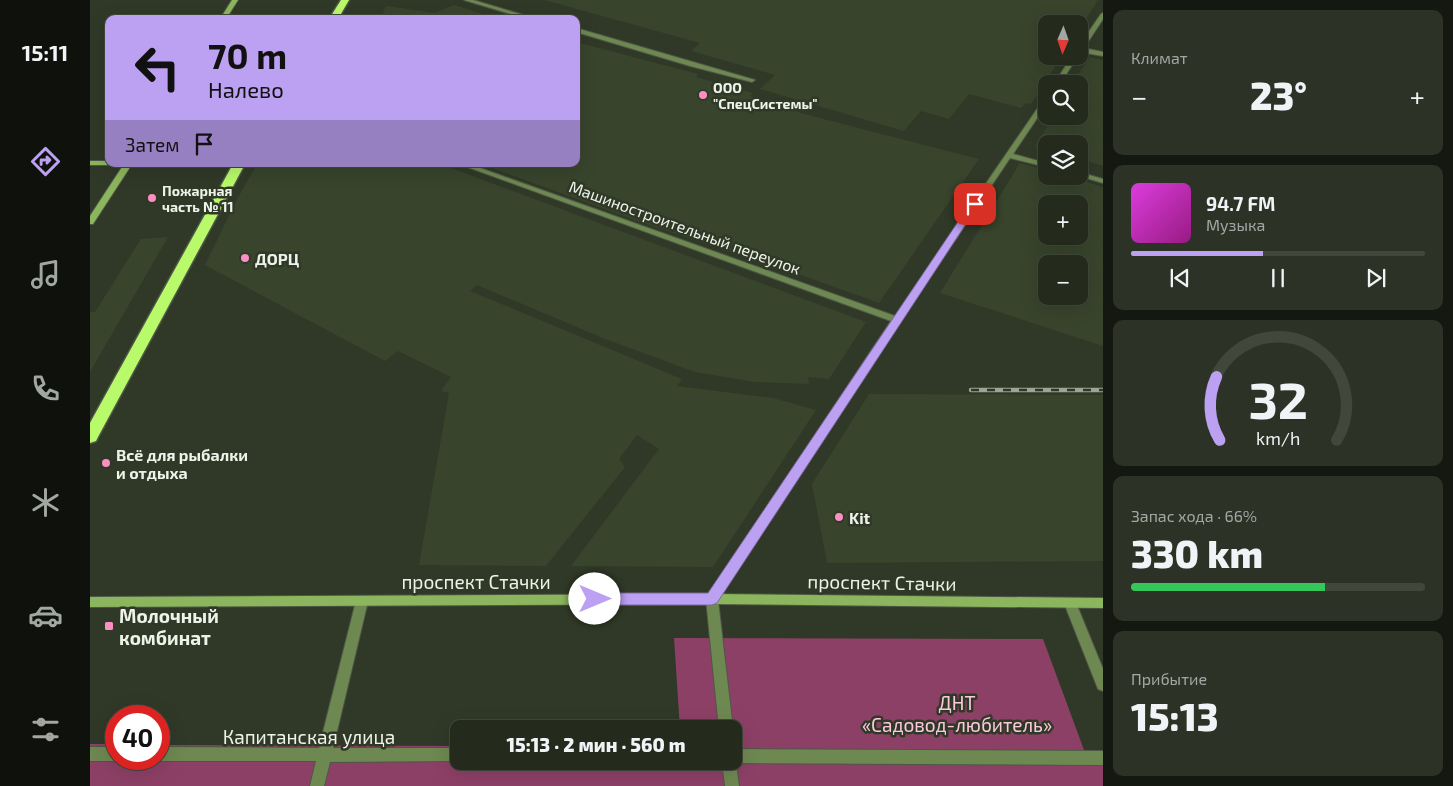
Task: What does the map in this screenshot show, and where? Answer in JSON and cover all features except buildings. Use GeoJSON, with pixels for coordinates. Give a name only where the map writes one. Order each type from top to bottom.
{"type":"FeatureCollection","features":[{"type":"Feature","properties":{"kind":"highway"},"geometry":{"type":"LineString","coordinates":[[329,15],[338,0]]}},
{"type":"Feature","properties":{"kind":"highway"},"geometry":{"type":"LineString","coordinates":[[336,15],[345,0]]}},
{"type":"Feature","properties":{"kind":"highway"},"geometry":{"type":"LineString","coordinates":[[90,415],[229,167]]}},
{"type":"Feature","properties":{"kind":"highway"},"geometry":{"type":"LineString","coordinates":[[90,437],[237,167]]}},
{"type":"Feature","properties":{"kind":"street"},"geometry":{"type":"LineString","coordinates":[[226,15],[236,0]]}},
{"type":"Feature","properties":{"kind":"street"},"geometry":{"type":"LineString","coordinates":[[467,0],[520,15]]}},
{"type":"Feature","properties":{"kind":"street"},"geometry":{"type":"LineString","coordinates":[[1088,37],[1103,15]]}},
{"type":"Feature","properties":{"kind":"street"},"geometry":{"type":"LineString","coordinates":[[580,31],[692,65],[752,80]]}},
{"type":"Feature","properties":{"kind":"street"},"geometry":{"type":"LineString","coordinates":[[1088,52],[1103,54]]}},
{"type":"Feature","properties":{"kind":"street"},"geometry":{"type":"LineString","coordinates":[[725,720],[712,599],[1038,111]]}},
{"type":"Feature","properties":{"kind":"street"},"geometry":{"type":"LineString","coordinates":[[1008,154],[1038,163]]}},
{"type":"Feature","properties":{"kind":"street"},"geometry":{"type":"LineString","coordinates":[[90,163],[105,163]]}},
{"type":"Feature","properties":{"kind":"street"},"geometry":{"type":"LineString","coordinates":[[90,222],[126,167]]}},
{"type":"Feature","properties":{"kind":"street","name":"Машиностроительный переулок"},"geometry":{"type":"LineString","coordinates":[[471,167],[897,320]]}},
{"type":"Feature","properties":{"kind":"street"},"geometry":{"type":"LineString","coordinates":[[1088,177],[1103,181]]}},
{"type":"Feature","properties":{"kind":"street","name":"проспект Стачки"},"geometry":{"type":"LineString","coordinates":[[90,602],[712,599],[1103,603]]}},
{"type":"Feature","properties":{"kind":"street"},"geometry":{"type":"LineString","coordinates":[[318,786],[324,754],[362,601]]}},
{"type":"Feature","properties":{"kind":"street"},"geometry":{"type":"LineString","coordinates":[[1070,603],[1103,685]]}},
{"type":"Feature","properties":{"kind":"street"},"geometry":{"type":"LineString","coordinates":[[90,754],[105,754]]}},
{"type":"Feature","properties":{"kind":"street","name":"Капитанская улица"},"geometry":{"type":"LineString","coordinates":[[170,754],[450,755]]}},
{"type":"Feature","properties":{"kind":"street"},"geometry":{"type":"LineString","coordinates":[[742,756],[1103,758]]}},
{"type":"Feature","properties":{"kind":"street"},"geometry":{"type":"LineString","coordinates":[[730,770],[732,786]]}},
{"type":"Feature","properties":{"kind":"shaded area"},"geometry":{"type":"Polygon","coordinates":[[[544,0],[1098,0],[1088,16],[1038,15],[1038,65],[1056,65],[1050,75],[1038,75],[1038,93],[1031,104],[1026,103],[1021,108],[969,94],[949,119],[921,111],[904,131],[760,89],[775,75],[691,51],[700,43],[544,0]]]}},
{"type":"Feature","properties":{"kind":"shaded area"},"geometry":{"type":"Polygon","coordinates":[[[454,5],[486,15],[382,15],[386,6],[435,13],[454,5]]]}},
{"type":"Feature","properties":{"kind":"shaded area"},"geometry":{"type":"Polygon","coordinates":[[[580,43],[698,74],[696,77],[753,93],[750,96],[804,114],[979,159],[879,303],[807,277],[646,224],[489,167],[580,167],[580,43]]]}},
{"type":"Feature","properties":{"kind":"shaded area"},"geometry":{"type":"Polygon","coordinates":[[[1090,57],[1103,60],[1103,166],[1088,162],[1088,135],[1042,135],[1048,125],[1088,125],[1088,75],[1078,75],[1085,65],[1088,65],[1090,57]]]}},
{"type":"Feature","properties":{"kind":"shaded area"},"geometry":{"type":"Polygon","coordinates":[[[1020,163],[1038,168],[1038,185],[1088,185],[1088,183],[1103,187],[1103,346],[940,293],[1020,163]]]}},
{"type":"Feature","properties":{"kind":"shaded area"},"geometry":{"type":"Polygon","coordinates":[[[255,167],[448,167],[866,322],[829,379],[808,377],[809,384],[755,382],[695,372],[605,339],[477,285],[470,291],[682,379],[677,386],[773,398],[816,410],[713,567],[571,566],[659,449],[637,435],[619,459],[625,467],[546,566],[419,565],[449,393],[441,391],[451,377],[398,351],[385,361],[205,265],[236,201],[255,167]]]}},
{"type":"Feature","properties":{"kind":"shaded area"},"geometry":{"type":"Polygon","coordinates":[[[168,237],[90,372],[90,312],[95,312],[141,239],[168,237]]]}},
{"type":"Feature","properties":{"kind":"shaded area"},"geometry":{"type":"Polygon","coordinates":[[[869,394],[1103,395],[1103,561],[827,563],[812,484],[869,394]]]}},
{"type":"Feature","properties":{"kind":"green space","name":"ДНТ «Садовод-любитель»"},"geometry":{"type":"Polygon","coordinates":[[[674,638],[1043,639],[1084,750],[1103,750],[1103,786],[90,786],[90,744],[105,744],[105,770],[170,770],[170,745],[450,746],[450,770],[742,770],[742,720],[679,720],[674,638]]]}},
{"type":"Feature","properties":{"kind":"railway"},"geometry":{"type":"LineString","coordinates":[[971,390],[1103,390]]}},
{"type":"Feature","properties":{"kind":"place","name":"ООО \"СпецСистемы\""},"geometry":{"type":"Point","coordinates":[703,95]}},
{"type":"Feature","properties":{"kind":"place","name":"Пожарная часть № 11"},"geometry":{"type":"Point","coordinates":[152,198]}},
{"type":"Feature","properties":{"kind":"place","name":"ДОРЦ"},"geometry":{"type":"Point","coordinates":[245,258]}},
{"type":"Feature","properties":{"kind":"place","name":"Всё для рыбалки и отдыха"},"geometry":{"type":"Point","coordinates":[106,463]}},
{"type":"Feature","properties":{"kind":"place","name":"Kit"},"geometry":{"type":"Point","coordinates":[839,517]}},
{"type":"Feature","properties":{"kind":"place","name":"Молочный комбинат"},"geometry":{"type":"Point","coordinates":[109,626]}},
{"type":"Feature","properties":{"kind":"route"},"geometry":{"type":"LineString","coordinates":[[595,599],[712,599],[975,204]]}}]}
